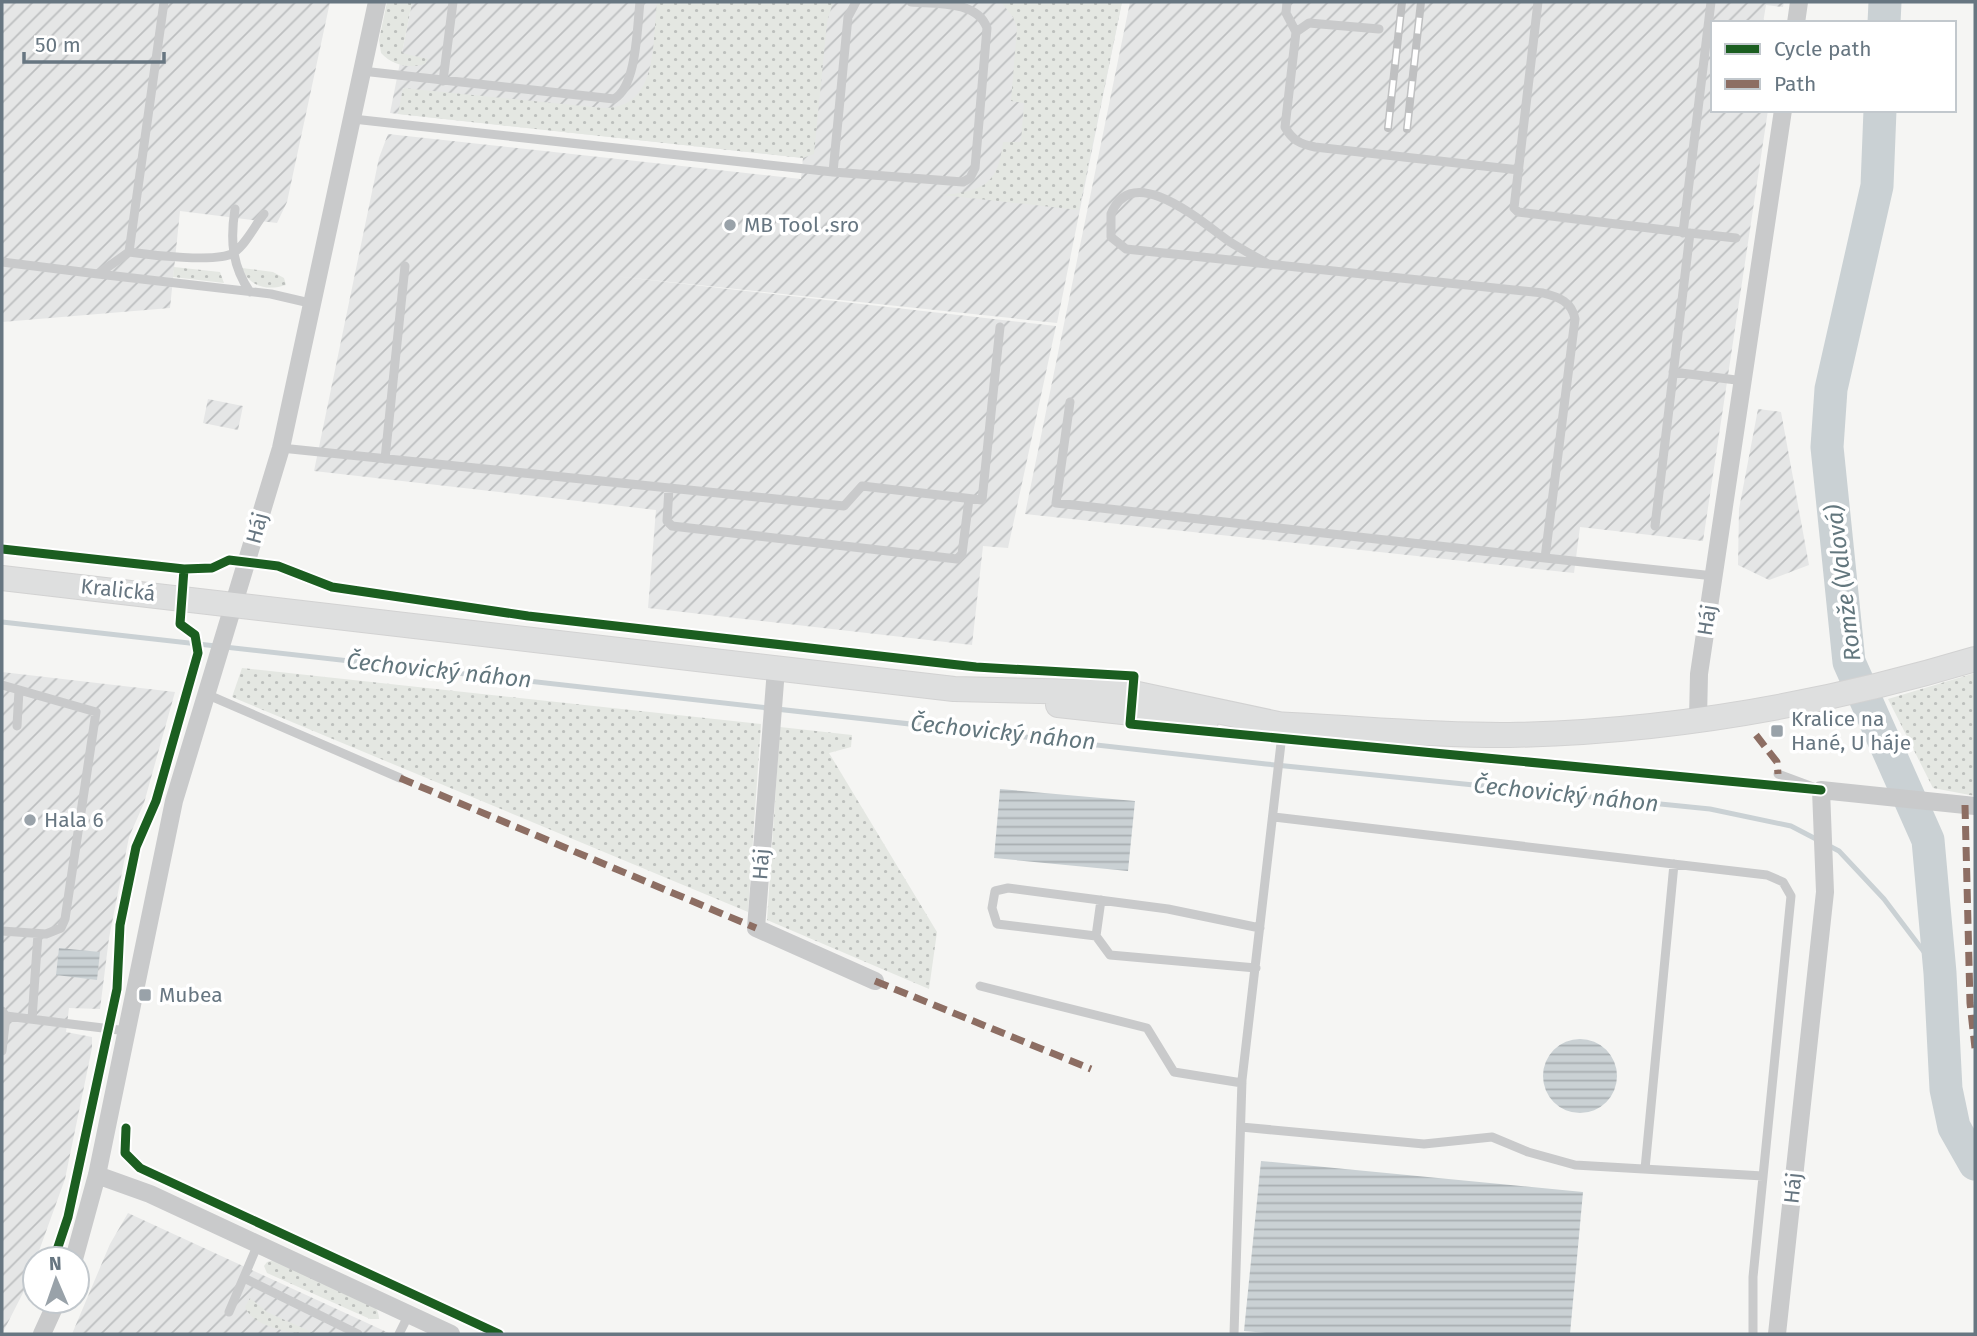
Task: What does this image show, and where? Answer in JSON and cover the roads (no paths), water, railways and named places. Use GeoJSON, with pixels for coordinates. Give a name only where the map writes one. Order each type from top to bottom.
{"type":"FeatureCollection","features":[{"type":"Feature","properties":{"kind":"main road","name":"Kralická"},"geometry":{"type":"LineString","coordinates":[[2,578],[234,603]]}},
{"type":"Feature","properties":{"kind":"main road"},"geometry":{"type":"LineString","coordinates":[[234,603],[776,670],[954,689],[984,696],[1131,714],[1396,733],[1510,735],[1601,730],[1698,719],[1826,699],[1890,684],[1975,659]]}},
{"type":"Feature","properties":{"kind":"street","name":"Háj"},"geometry":{"type":"LineString","coordinates":[[78,1245],[97,1175],[174,801],[281,448],[377,2]]}},
{"type":"Feature","properties":{"kind":"street"},"geometry":{"type":"LineString","coordinates":[[1796,21],[1799,2]]}},
{"type":"Feature","properties":{"kind":"street","name":"Háj"},"geometry":{"type":"LineString","coordinates":[[1698,719],[1699,674],[1783,112]]}},
{"type":"Feature","properties":{"kind":"street","name":"Háj"},"geometry":{"type":"LineString","coordinates":[[776,670],[756,928],[875,981]]}},
{"type":"Feature","properties":{"kind":"street","name":"Háj"},"geometry":{"type":"LineString","coordinates":[[1777,1334],[1825,892],[1821,790]]}},
{"type":"Feature","properties":{"kind":"street"},"geometry":{"type":"LineString","coordinates":[[1821,790],[1975,806]]}},
{"type":"Feature","properties":{"kind":"street"},"geometry":{"type":"LineString","coordinates":[[97,1175],[129,1184],[452,1334]]}},
{"type":"Feature","properties":{"kind":"street"},"geometry":{"type":"LineString","coordinates":[[41,1334],[50,1315]]}},
{"type":"Feature","properties":{"kind":"lane"},"geometry":{"type":"LineString","coordinates":[[129,253],[164,2]]}},
{"type":"Feature","properties":{"kind":"lane"},"geometry":{"type":"LineString","coordinates":[[443,81],[453,2]]}},
{"type":"Feature","properties":{"kind":"lane"},"geometry":{"type":"LineString","coordinates":[[362,72],[614,99],[628,84],[640,2]]}},
{"type":"Feature","properties":{"kind":"lane"},"geometry":{"type":"LineString","coordinates":[[833,172],[848,17],[856,2]]}},
{"type":"Feature","properties":{"kind":"lane"},"geometry":{"type":"LineString","coordinates":[[353,119],[956,183],[972,176],[988,38],[985,23],[980,16],[966,8],[911,2]]}},
{"type":"Feature","properties":{"kind":"lane"},"geometry":{"type":"LineString","coordinates":[[1287,2],[1286,13],[1296,32],[1284,127],[1301,144],[1519,170]]}},
{"type":"Feature","properties":{"kind":"lane"},"geometry":{"type":"LineString","coordinates":[[1538,2],[1514,208],[1518,212],[1736,238]]}},
{"type":"Feature","properties":{"kind":"lane"},"geometry":{"type":"LineString","coordinates":[[1655,526],[1711,2]]}},
{"type":"Feature","properties":{"kind":"lane"},"geometry":{"type":"LineString","coordinates":[[1296,32],[1309,23],[1379,29]]}},
{"type":"Feature","properties":{"kind":"lane"},"geometry":{"type":"LineString","coordinates":[[1268,264],[1166,198],[1132,196],[1119,201],[1111,214],[1111,237],[1126,249],[1268,264],[1543,293],[1569,305],[1575,319],[1545,558]]}},
{"type":"Feature","properties":{"kind":"lane"},"geometry":{"type":"LineString","coordinates":[[235,209],[234,253],[240,278],[250,292]]}},
{"type":"Feature","properties":{"kind":"lane"},"geometry":{"type":"LineString","coordinates":[[98,274],[129,253],[175,257],[234,253],[264,214]]}},
{"type":"Feature","properties":{"kind":"lane"},"geometry":{"type":"LineString","coordinates":[[2,262],[250,292],[314,304]]}},
{"type":"Feature","properties":{"kind":"lane"},"geometry":{"type":"LineString","coordinates":[[384,459],[405,266]]}},
{"type":"Feature","properties":{"kind":"lane"},"geometry":{"type":"LineString","coordinates":[[281,448],[844,506],[862,486],[982,500],[1000,327]]}},
{"type":"Feature","properties":{"kind":"lane"},"geometry":{"type":"LineString","coordinates":[[1673,372],[1744,381]]}},
{"type":"Feature","properties":{"kind":"lane"},"geometry":{"type":"LineString","coordinates":[[1070,401],[1056,503],[1714,576]]}},
{"type":"Feature","properties":{"kind":"lane"},"geometry":{"type":"LineString","coordinates":[[669,488],[667,521],[672,526],[957,559],[962,554],[969,499]]}},
{"type":"Feature","properties":{"kind":"lane"},"geometry":{"type":"LineString","coordinates":[[2,685],[96,712],[65,919],[61,928],[38,934],[2,931]]}},
{"type":"Feature","properties":{"kind":"lane"},"geometry":{"type":"LineString","coordinates":[[17,726],[19,690]]}},
{"type":"Feature","properties":{"kind":"lane"},"geometry":{"type":"LineString","coordinates":[[206,694],[400,778]]}},
{"type":"Feature","properties":{"kind":"lane"},"geometry":{"type":"LineString","coordinates":[[1234,1334],[1242,1083],[1283,725]]}},
{"type":"Feature","properties":{"kind":"lane"},"geometry":{"type":"LineString","coordinates":[[1778,774],[1821,790]]}},
{"type":"Feature","properties":{"kind":"lane"},"geometry":{"type":"LineString","coordinates":[[1274,817],[1766,875],[1783,882],[1791,896],[1752,1278],[1753,1334]]}},
{"type":"Feature","properties":{"kind":"lane"},"geometry":{"type":"LineString","coordinates":[[1645,1169],[1674,864]]}},
{"type":"Feature","properties":{"kind":"lane"},"geometry":{"type":"LineString","coordinates":[[1096,936],[997,925],[992,908],[995,891],[1008,888],[1168,909],[1260,928]]}},
{"type":"Feature","properties":{"kind":"lane"},"geometry":{"type":"LineString","coordinates":[[1101,900],[1096,936],[1110,955],[1255,968]]}},
{"type":"Feature","properties":{"kind":"lane"},"geometry":{"type":"LineString","coordinates":[[32,1019],[38,934]]}},
{"type":"Feature","properties":{"kind":"lane"},"geometry":{"type":"LineString","coordinates":[[980,986],[1147,1028],[1174,1072],[1242,1083]]}},
{"type":"Feature","properties":{"kind":"lane"},"geometry":{"type":"LineString","coordinates":[[2,1051],[4,1014],[127,1031]]}},
{"type":"Feature","properties":{"kind":"lane"},"geometry":{"type":"LineString","coordinates":[[1241,1127],[1424,1144],[1492,1137],[1528,1152],[1574,1165],[1763,1176]]}},
{"type":"Feature","properties":{"kind":"lane"},"geometry":{"type":"LineString","coordinates":[[229,1312],[258,1244]]}},
{"type":"Feature","properties":{"kind":"lane"},"geometry":{"type":"LineString","coordinates":[[244,1278],[358,1334]]}},
{"type":"Feature","properties":{"kind":"lane"},"geometry":{"type":"LineString","coordinates":[[399,1334],[409,1314]]}},
{"type":"Feature","properties":{"kind":"waterway","name":"Romže (Valová)"},"geometry":{"type":"LineString","coordinates":[[1884,21],[1885,2]]}},
{"type":"Feature","properties":{"kind":"waterway","name":"Romže (Valová)"},"geometry":{"type":"LineString","coordinates":[[1880,112],[1877,186],[1831,389],[1827,447],[1849,662],[1928,840],[1940,973],[1946,1089],[1954,1127],[1975,1164]]}},
{"type":"Feature","properties":{"kind":"waterway","name":"Čechovický náhon"},"geometry":{"type":"LineString","coordinates":[[2,622],[1266,764],[1710,809],[1791,826],[1839,851],[1884,899],[1940,973]]}},
{"type":"Feature","properties":{"kind":"railway"},"geometry":{"type":"LineString","coordinates":[[1388,128],[1402,2]]}},
{"type":"Feature","properties":{"kind":"railway"},"geometry":{"type":"LineString","coordinates":[[1407,129],[1421,2]]}},
{"type":"Feature","properties":{"kind":"place","name":"MB Tool .sro"},"geometry":{"type":"Point","coordinates":[730,225]}},
{"type":"Feature","properties":{"kind":"place","name":"Kralice na Hané, U háje"},"geometry":{"type":"Point","coordinates":[1777,731]}},
{"type":"Feature","properties":{"kind":"place","name":"Hala 6"},"geometry":{"type":"Point","coordinates":[30,820]}},
{"type":"Feature","properties":{"kind":"place","name":"Mubea"},"geometry":{"type":"Point","coordinates":[145,995]}}]}
